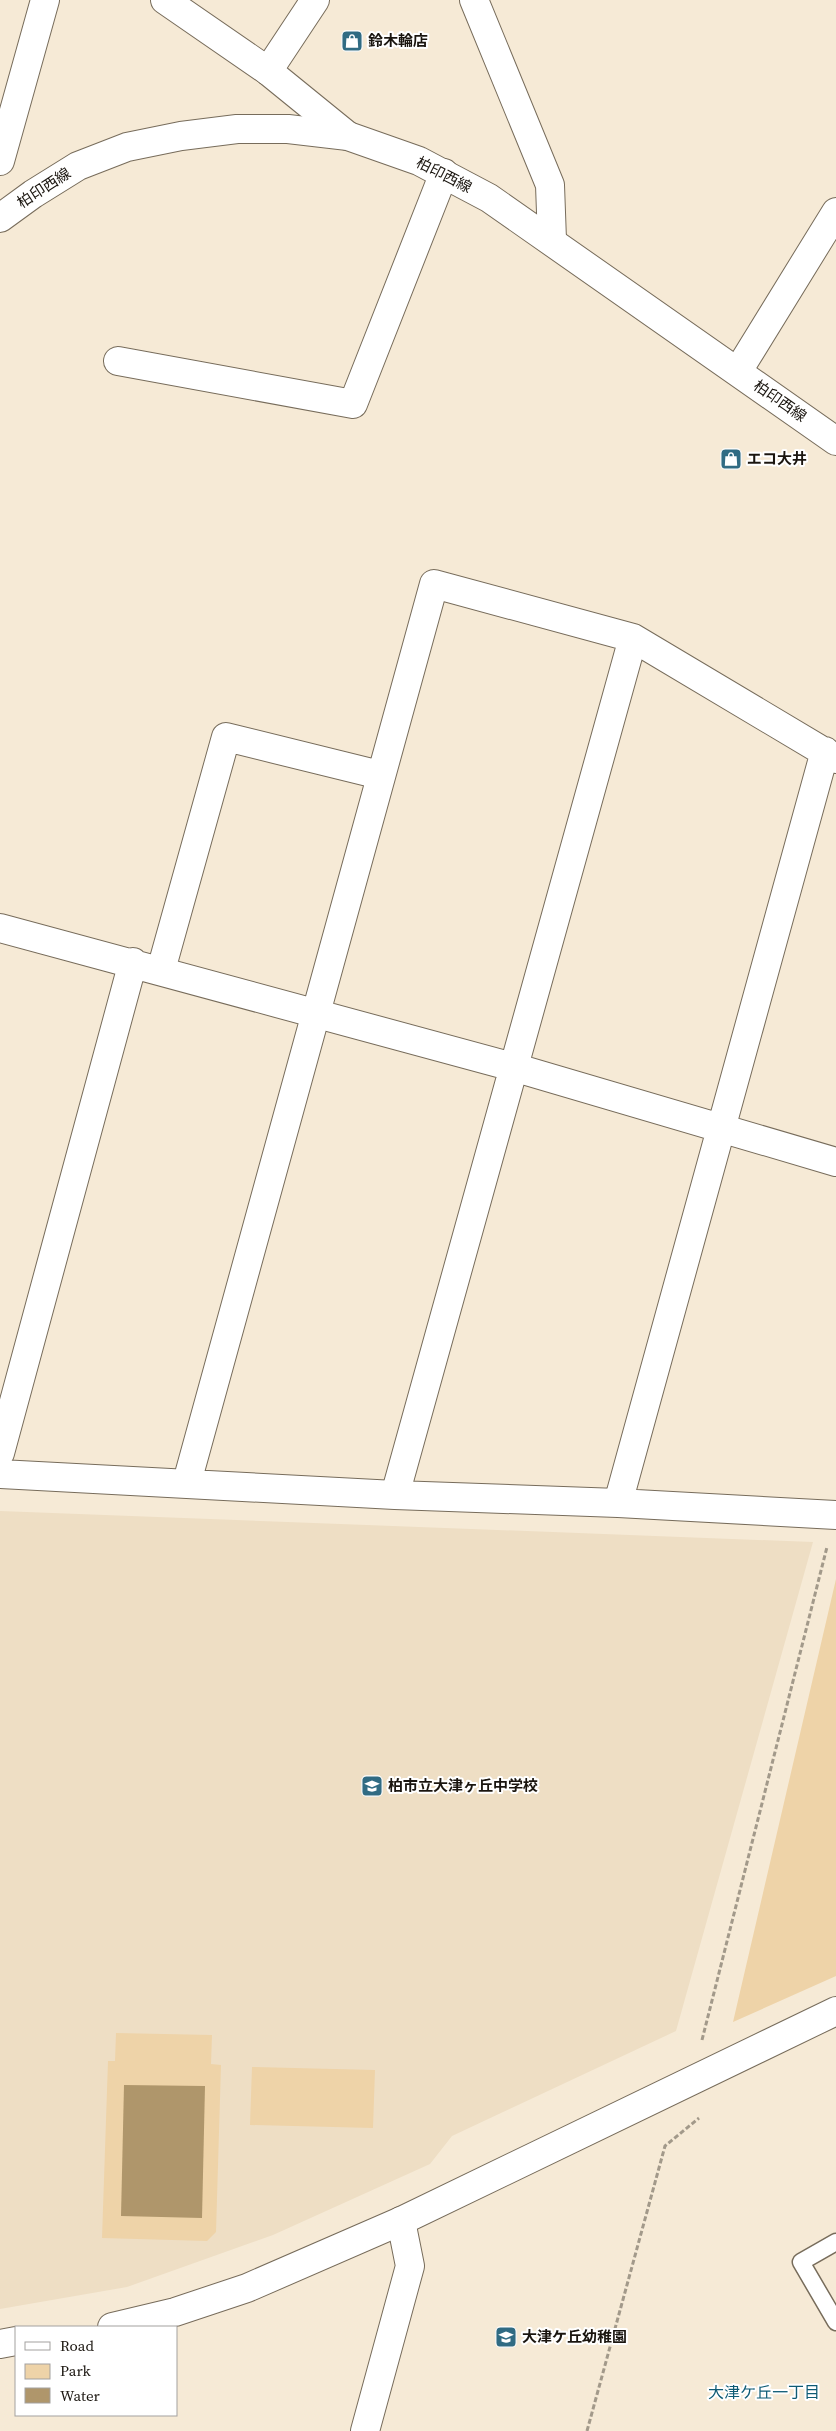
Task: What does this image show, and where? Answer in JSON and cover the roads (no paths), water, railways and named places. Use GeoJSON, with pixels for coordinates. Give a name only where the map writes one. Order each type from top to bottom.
{"type":"FeatureCollection","features":[{"type":"Feature","properties":{"kind":"street"},"geometry":{"type":"LineString","coordinates":[[0,161],[45,0]]}},
{"type":"Feature","properties":{"kind":"street"},"geometry":{"type":"LineString","coordinates":[[165,0],[268,72],[348,136]]}},
{"type":"Feature","properties":{"kind":"street"},"geometry":{"type":"LineString","coordinates":[[268,72],[315,0]]}},
{"type":"Feature","properties":{"kind":"street"},"geometry":{"type":"LineString","coordinates":[[474,0],[550,185],[552,240]]}},
{"type":"Feature","properties":{"kind":"street","name":"柏印西線"},"geometry":{"type":"LineString","coordinates":[[0,218],[33,194],[78,166],[126,147],[181,136],[237,130],[288,129],[348,136],[419,161],[489,198],[552,240],[836,440]]}},
{"type":"Feature","properties":{"kind":"street"},"geometry":{"type":"LineString","coordinates":[[118,361],[353,404],[444,173]]}},
{"type":"Feature","properties":{"kind":"street"},"geometry":{"type":"LineString","coordinates":[[738,371],[836,212]]}},
{"type":"Feature","properties":{"kind":"street"},"geometry":{"type":"LineString","coordinates":[[187,1482],[434,584],[633,638],[830,755],[722,1128],[618,1503]]}},
{"type":"Feature","properties":{"kind":"street"},"geometry":{"type":"LineString","coordinates":[[394,1495],[633,638]]}},
{"type":"Feature","properties":{"kind":"street"},"geometry":{"type":"LineString","coordinates":[[162,970],[226,737],[380,775]]}},
{"type":"Feature","properties":{"kind":"street"},"geometry":{"type":"LineString","coordinates":[[0,928],[162,970],[513,1067],[836,1162]]}},
{"type":"Feature","properties":{"kind":"street"},"geometry":{"type":"LineString","coordinates":[[0,1453],[132,962]]}},
{"type":"Feature","properties":{"kind":"street"},"geometry":{"type":"LineString","coordinates":[[0,1474],[187,1482],[394,1495],[835,1512]]}},
{"type":"Feature","properties":{"kind":"street"},"geometry":{"type":"LineString","coordinates":[[116,2326],[175,2312],[248,2288],[401,2221],[836,2011]]}},
{"type":"Feature","properties":{"kind":"street"},"geometry":{"type":"LineString","coordinates":[[366,2431],[410,2266],[401,2221]]}},
{"type":"Feature","properties":{"kind":"street"},"geometry":{"type":"LineString","coordinates":[[0,2344],[15,2342]]}},
{"type":"Feature","properties":{"kind":"lane"},"geometry":{"type":"LineString","coordinates":[[836,2242],[801,2262],[836,2322]]}},
{"type":"Feature","properties":{"kind":"water"},"geometry":{"type":"Polygon","coordinates":[[[124,2085],[205,2086],[202,2218],[121,2216],[124,2085]]]}},
{"type":"Feature","properties":{"kind":"place","name":"鈴木輪店"},"geometry":{"type":"Point","coordinates":[352,41]}},
{"type":"Feature","properties":{"kind":"place","name":"エコ大井"},"geometry":{"type":"Point","coordinates":[731,459]}},
{"type":"Feature","properties":{"kind":"place","name":"柏市立大津ヶ丘中学校"},"geometry":{"type":"Point","coordinates":[372,1786]}},
{"type":"Feature","properties":{"kind":"place","name":"大津ケ丘幼稚園"},"geometry":{"type":"Point","coordinates":[506,2337]}},
{"type":"Feature","properties":{"kind":"district","name":"大津ケ丘一丁目"},"geometry":{"type":"Point","coordinates":[764,2392]}}]}
